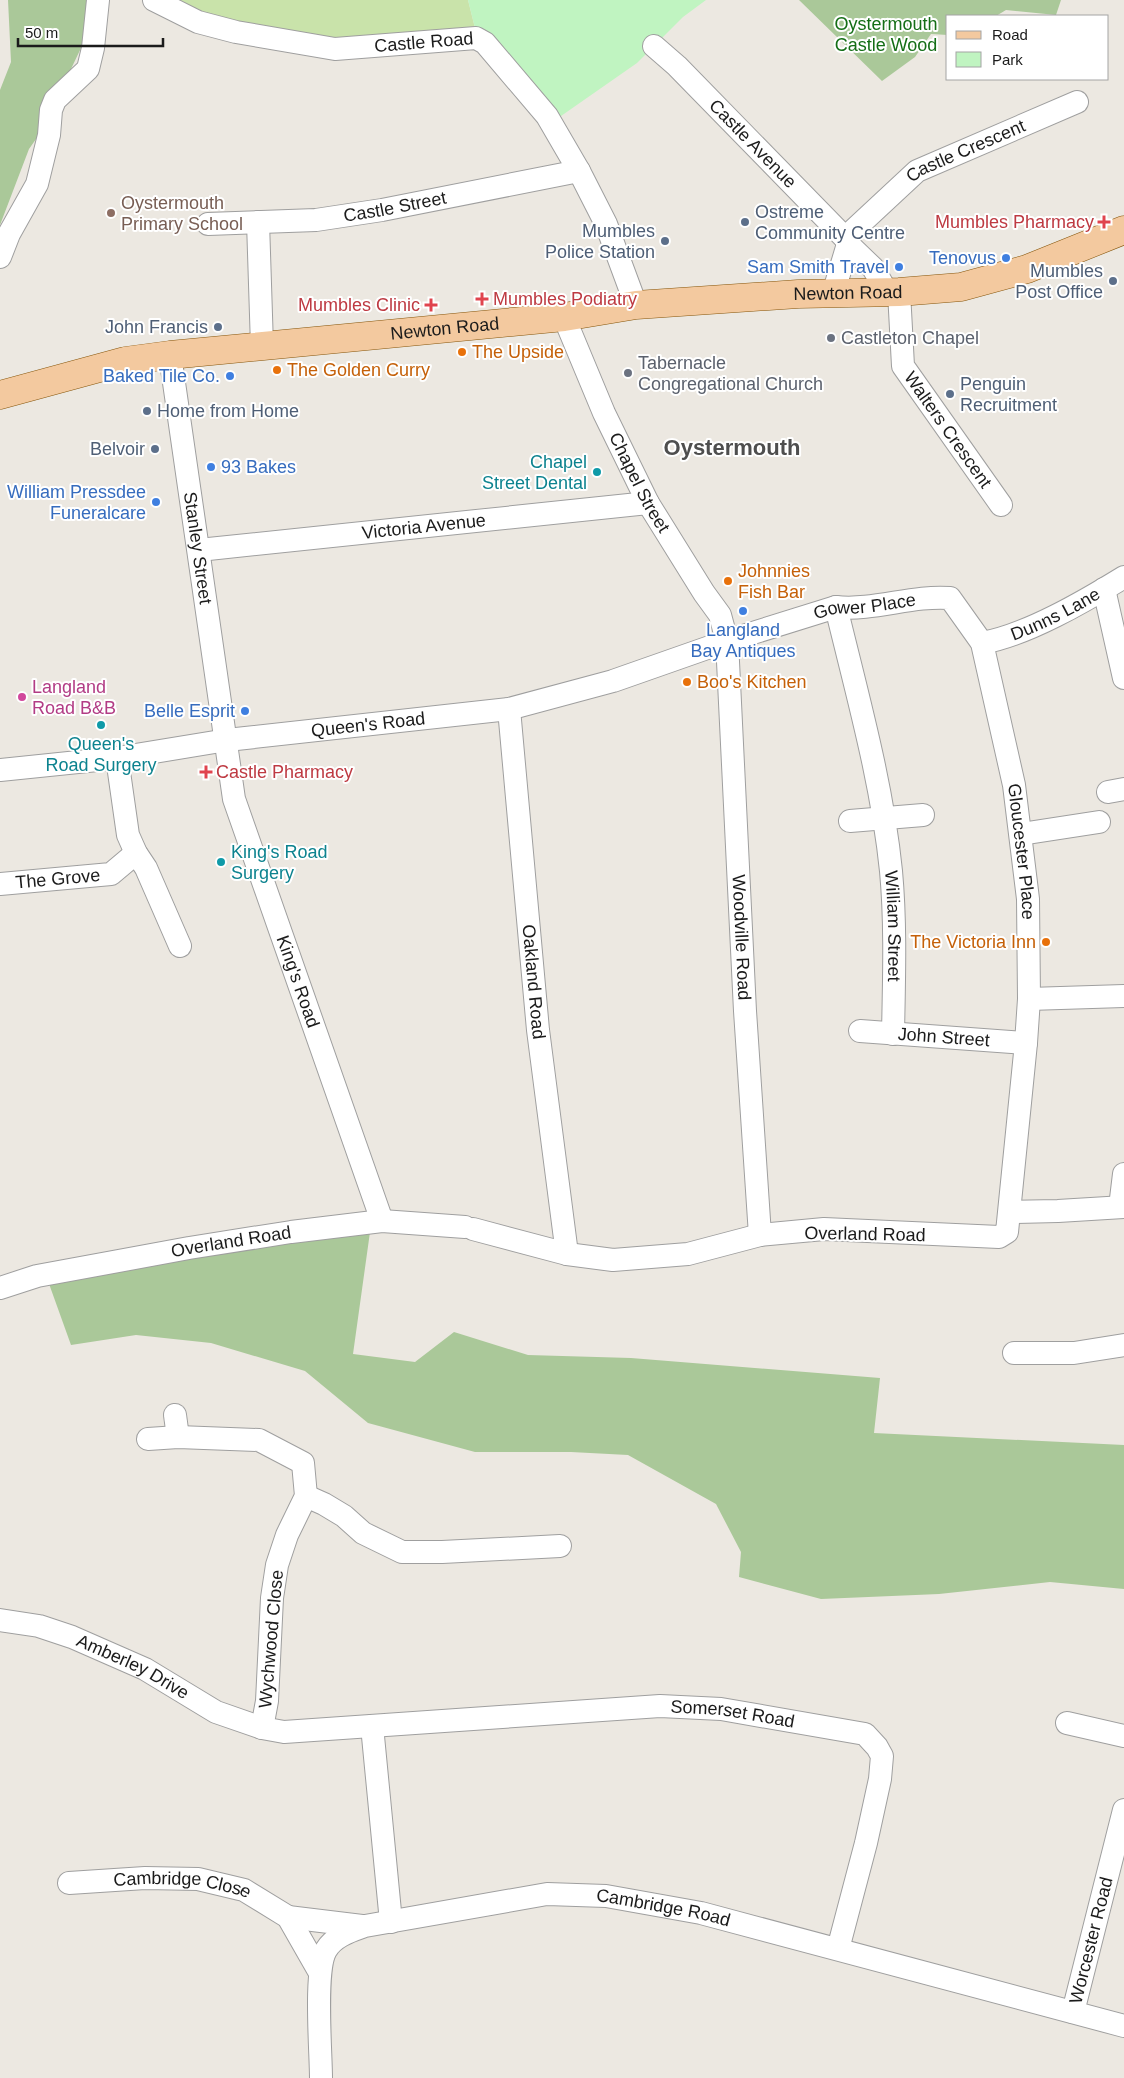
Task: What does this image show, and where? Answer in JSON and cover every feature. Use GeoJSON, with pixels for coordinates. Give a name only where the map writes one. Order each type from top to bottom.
{"type":"FeatureCollection","features":[{"type":"Feature","properties":{"kind":"main road","name":"Newton Road"},"geometry":{"type":"LineString","coordinates":[[0,396],[125,361],[170,355],[564,318],[636,305],[735,297],[893,292],[961,287],[1017,272],[1124,230]]}},
{"type":"Feature","properties":{"kind":"street"},"geometry":{"type":"LineString","coordinates":[[0,257],[9,234],[37,184],[46,151],[51,110],[55,100],[88,68],[93,48],[98,0]]}},
{"type":"Feature","properties":{"kind":"street","name":"Castle Road"},"geometry":{"type":"LineString","coordinates":[[154,0],[198,22],[236,32],[335,49],[476,38],[485,43],[547,116],[580,171],[606,224],[636,305]]}},
{"type":"Feature","properties":{"kind":"street","name":"Castle Avenue"},"geometry":{"type":"LineString","coordinates":[[654,46],[677,66],[873,268],[893,292]]}},
{"type":"Feature","properties":{"kind":"street","name":"Castle Crescent"},"geometry":{"type":"LineString","coordinates":[[847,241],[917,171],[1077,102]]}},
{"type":"Feature","properties":{"kind":"street","name":"Castle Street"},"geometry":{"type":"LineString","coordinates":[[208,224],[316,220],[382,210],[580,171]]}},
{"type":"Feature","properties":{"kind":"street"},"geometry":{"type":"LineString","coordinates":[[258,222],[262,346]]}},
{"type":"Feature","properties":{"kind":"street"},"geometry":{"type":"LineString","coordinates":[[833,294],[847,241]]}},
{"type":"Feature","properties":{"kind":"street","name":"Walters Crescent"},"geometry":{"type":"LineString","coordinates":[[893,292],[903,366],[1002,505]]}},
{"type":"Feature","properties":{"kind":"street","name":"Chapel Street"},"geometry":{"type":"LineString","coordinates":[[564,318],[604,413],[648,503],[704,593],[720,615],[727,641]]}},
{"type":"Feature","properties":{"kind":"street","name":"Stanley Street"},"geometry":{"type":"LineString","coordinates":[[170,355],[186,474],[227,740]]}},
{"type":"Feature","properties":{"kind":"street","name":"Victoria Avenue"},"geometry":{"type":"LineString","coordinates":[[199,550],[648,503]]}},
{"type":"Feature","properties":{"kind":"street","name":"Dunns Lane"},"geometry":{"type":"LineString","coordinates":[[982,643],[995,641],[1054,616],[1124,577]]}},
{"type":"Feature","properties":{"kind":"street"},"geometry":{"type":"LineString","coordinates":[[1104,589],[1124,678]]}},
{"type":"Feature","properties":{"kind":"street","name":"Gower Place"},"geometry":{"type":"LineString","coordinates":[[727,641],[836,607],[850,609],[934,597],[950,598],[982,643]]}},
{"type":"Feature","properties":{"kind":"street","name":"William Street"},"geometry":{"type":"LineString","coordinates":[[836,607],[870,750],[891,870],[894,924],[893,1034]]}},
{"type":"Feature","properties":{"kind":"street","name":"Queen's Road"},"geometry":{"type":"LineString","coordinates":[[0,770],[117,758],[227,740],[509,709],[613,681],[727,641]]}},
{"type":"Feature","properties":{"kind":"street","name":"Woodville Road"},"geometry":{"type":"LineString","coordinates":[[727,641],[745,1011],[760,1235]]}},
{"type":"Feature","properties":{"kind":"street","name":"Gloucester Place"},"geometry":{"type":"LineString","coordinates":[[982,643],[1014,785],[1028,899],[1029,999],[1010,1212]]}},
{"type":"Feature","properties":{"kind":"street","name":"Oakland Road"},"geometry":{"type":"LineString","coordinates":[[509,709],[538,1030],[567,1254]]}},
{"type":"Feature","properties":{"kind":"street","name":"King's Road"},"geometry":{"type":"LineString","coordinates":[[227,740],[234,799],[382,1221]]}},
{"type":"Feature","properties":{"kind":"street"},"geometry":{"type":"LineString","coordinates":[[117,758],[128,835],[136,853],[146,868],[180,946]]}},
{"type":"Feature","properties":{"kind":"street"},"geometry":{"type":"LineString","coordinates":[[850,820],[923,815]]}},
{"type":"Feature","properties":{"kind":"street"},"geometry":{"type":"LineString","coordinates":[[1021,834],[1098,822]]}},
{"type":"Feature","properties":{"kind":"street","name":"The Grove"},"geometry":{"type":"LineString","coordinates":[[0,884],[112,874],[136,853]]}},
{"type":"Feature","properties":{"kind":"street"},"geometry":{"type":"LineString","coordinates":[[1029,999],[1124,996]]}},
{"type":"Feature","properties":{"kind":"street","name":"John Street"},"geometry":{"type":"LineString","coordinates":[[860,1031],[1026,1043]]}},
{"type":"Feature","properties":{"kind":"street"},"geometry":{"type":"LineString","coordinates":[[1010,1212],[1122,1207],[1124,1174]]}},
{"type":"Feature","properties":{"kind":"street","name":"Overland Road"},"geometry":{"type":"LineString","coordinates":[[0,1288],[37,1276],[189,1248],[382,1221],[469,1228],[567,1254],[613,1260],[688,1254],[760,1235],[824,1229],[999,1237],[1007,1232],[1010,1212]]}},
{"type":"Feature","properties":{"kind":"street"},"geometry":{"type":"LineString","coordinates":[[1014,1353],[1074,1353],[1124,1345]]}},
{"type":"Feature","properties":{"kind":"street"},"geometry":{"type":"LineString","coordinates":[[175,1414],[178,1437]]}},
{"type":"Feature","properties":{"kind":"street"},"geometry":{"type":"LineString","coordinates":[[148,1439],[178,1437],[258,1440],[303,1463],[306,1496],[344,1516],[363,1533],[402,1552],[442,1552],[560,1546]]}},
{"type":"Feature","properties":{"kind":"street","name":"Wychwood Close"},"geometry":{"type":"LineString","coordinates":[[262,1728],[267,1701],[272,1598],[277,1566],[287,1535],[306,1496]]}},
{"type":"Feature","properties":{"kind":"street","name":"Amberley Drive"},"geometry":{"type":"LineString","coordinates":[[0,1620],[39,1626],[100,1648],[145,1669],[216,1712],[262,1728]]}},
{"type":"Feature","properties":{"kind":"street","name":"Somerset Road"},"geometry":{"type":"LineString","coordinates":[[262,1728],[284,1732],[435,1720],[660,1706],[721,1709],[865,1734],[877,1747],[882,1756],[880,1779],[866,1843],[838,1949]]}},
{"type":"Feature","properties":{"kind":"street"},"geometry":{"type":"LineString","coordinates":[[1066,1723],[1124,1736]]}},
{"type":"Feature","properties":{"kind":"street"},"geometry":{"type":"LineString","coordinates":[[372,1726],[391,1922]]}},
{"type":"Feature","properties":{"kind":"street","name":"Worcester Road"},"geometry":{"type":"LineString","coordinates":[[1073,2012],[1123,1820]]}},
{"type":"Feature","properties":{"kind":"street","name":"Cambridge Close"},"geometry":{"type":"LineString","coordinates":[[69,1883],[145,1878],[198,1879],[244,1890],[288,1917],[365,1926]]}},
{"type":"Feature","properties":{"kind":"street","name":"Cambridge Road"},"geometry":{"type":"LineString","coordinates":[[321,2078],[320,1973],[326,1950],[344,1933],[365,1926],[547,1894],[606,1896],[701,1913],[1124,2026]]}},
{"type":"Feature","properties":{"kind":"street","name":"Cambridge Close"},"geometry":{"type":"LineString","coordinates":[[288,1917],[320,1973]]}},
{"type":"Feature","properties":{"kind":"green space"},"geometry":{"type":"Polygon","coordinates":[[[8,0],[90,0],[81,48],[41,132],[29,149],[0,225],[0,90],[11,62],[8,0]]]}},
{"type":"Feature","properties":{"kind":"green space"},"geometry":{"type":"Polygon","coordinates":[[[175,0],[468,0],[476,32],[333,39],[238,28],[175,0]]]}},
{"type":"Feature","properties":{"kind":"green space"},"geometry":{"type":"Polygon","coordinates":[[[468,0],[706,0],[683,17],[637,63],[551,123],[476,32],[468,0]]]}},
{"type":"Feature","properties":{"kind":"green space","name":"Oystermouth Castle Wood"},"geometry":{"type":"Polygon","coordinates":[[[799,0],[1061,0],[1056,15],[1006,10],[998,15],[946,15],[946,35],[931,34],[915,57],[882,81],[799,0]]]}},
{"type":"Feature","properties":{"kind":"green space"},"geometry":{"type":"Polygon","coordinates":[[[370,1232],[353,1354],[415,1362],[454,1332],[528,1355],[631,1358],[880,1378],[874,1433],[1124,1445],[1124,1589],[1050,1582],[939,1594],[821,1599],[739,1577],[741,1552],[716,1504],[628,1455],[571,1452],[475,1452],[368,1423],[305,1371],[211,1343],[136,1335],[71,1345],[48,1281],[336,1235],[370,1232]]]}},
{"type":"Feature","properties":{"kind":"place","name":"Oystermouth Primary School"},"geometry":{"type":"Point","coordinates":[111,213]}},
{"type":"Feature","properties":{"kind":"place","name":"Ostreme Community Centre"},"geometry":{"type":"Point","coordinates":[745,222]}},
{"type":"Feature","properties":{"kind":"place","name":"Mumbles Pharmacy"},"geometry":{"type":"Point","coordinates":[1104,222]}},
{"type":"Feature","properties":{"kind":"place","name":"Mumbles Police Station"},"geometry":{"type":"Point","coordinates":[665,241]}},
{"type":"Feature","properties":{"kind":"place","name":"Tenovus"},"geometry":{"type":"Point","coordinates":[1006,258]}},
{"type":"Feature","properties":{"kind":"place","name":"Sam Smith Travel"},"geometry":{"type":"Point","coordinates":[899,267]}},
{"type":"Feature","properties":{"kind":"place","name":"Mumbles Post Office"},"geometry":{"type":"Point","coordinates":[1113,281]}},
{"type":"Feature","properties":{"kind":"place","name":"Mumbles Podiatry"},"geometry":{"type":"Point","coordinates":[482,299]}},
{"type":"Feature","properties":{"kind":"place","name":"Mumbles Clinic"},"geometry":{"type":"Point","coordinates":[431,305]}},
{"type":"Feature","properties":{"kind":"place","name":"John Francis"},"geometry":{"type":"Point","coordinates":[218,327]}},
{"type":"Feature","properties":{"kind":"place","name":"Castleton Chapel"},"geometry":{"type":"Point","coordinates":[831,338]}},
{"type":"Feature","properties":{"kind":"place","name":"The Upside"},"geometry":{"type":"Point","coordinates":[462,352]}},
{"type":"Feature","properties":{"kind":"place","name":"The Golden Curry"},"geometry":{"type":"Point","coordinates":[277,370]}},
{"type":"Feature","properties":{"kind":"place","name":"Tabernacle Congregational Church"},"geometry":{"type":"Point","coordinates":[628,373]}},
{"type":"Feature","properties":{"kind":"place","name":"Baked Tile Co."},"geometry":{"type":"Point","coordinates":[230,376]}},
{"type":"Feature","properties":{"kind":"place","name":"Penguin Recruitment"},"geometry":{"type":"Point","coordinates":[950,394]}},
{"type":"Feature","properties":{"kind":"place","name":"Home from Home"},"geometry":{"type":"Point","coordinates":[147,411]}},
{"type":"Feature","properties":{"kind":"place","name":"Belvoir"},"geometry":{"type":"Point","coordinates":[155,449]}},
{"type":"Feature","properties":{"kind":"place","name":"93 Bakes"},"geometry":{"type":"Point","coordinates":[211,467]}},
{"type":"Feature","properties":{"kind":"place","name":"Chapel Street Dental"},"geometry":{"type":"Point","coordinates":[597,472]}},
{"type":"Feature","properties":{"kind":"place","name":"William Pressdee Funeralcare"},"geometry":{"type":"Point","coordinates":[156,502]}},
{"type":"Feature","properties":{"kind":"place","name":"Johnnies Fish Bar"},"geometry":{"type":"Point","coordinates":[728,581]}},
{"type":"Feature","properties":{"kind":"place","name":"Langland Bay Antiques"},"geometry":{"type":"Point","coordinates":[743,611]}},
{"type":"Feature","properties":{"kind":"place","name":"Boo's Kitchen"},"geometry":{"type":"Point","coordinates":[687,682]}},
{"type":"Feature","properties":{"kind":"place","name":"Langland Road B&B"},"geometry":{"type":"Point","coordinates":[22,697]}},
{"type":"Feature","properties":{"kind":"place","name":"Belle Esprit"},"geometry":{"type":"Point","coordinates":[245,711]}},
{"type":"Feature","properties":{"kind":"place","name":"Queen's Road Surgery"},"geometry":{"type":"Point","coordinates":[101,725]}},
{"type":"Feature","properties":{"kind":"place","name":"Castle Pharmacy"},"geometry":{"type":"Point","coordinates":[206,772]}},
{"type":"Feature","properties":{"kind":"place","name":"King's Road Surgery"},"geometry":{"type":"Point","coordinates":[221,862]}},
{"type":"Feature","properties":{"kind":"place","name":"The Victoria Inn"},"geometry":{"type":"Point","coordinates":[1046,942]}},
{"type":"Feature","properties":{"kind":"district","name":"Oystermouth"},"geometry":{"type":"Point","coordinates":[732,447]}}]}
